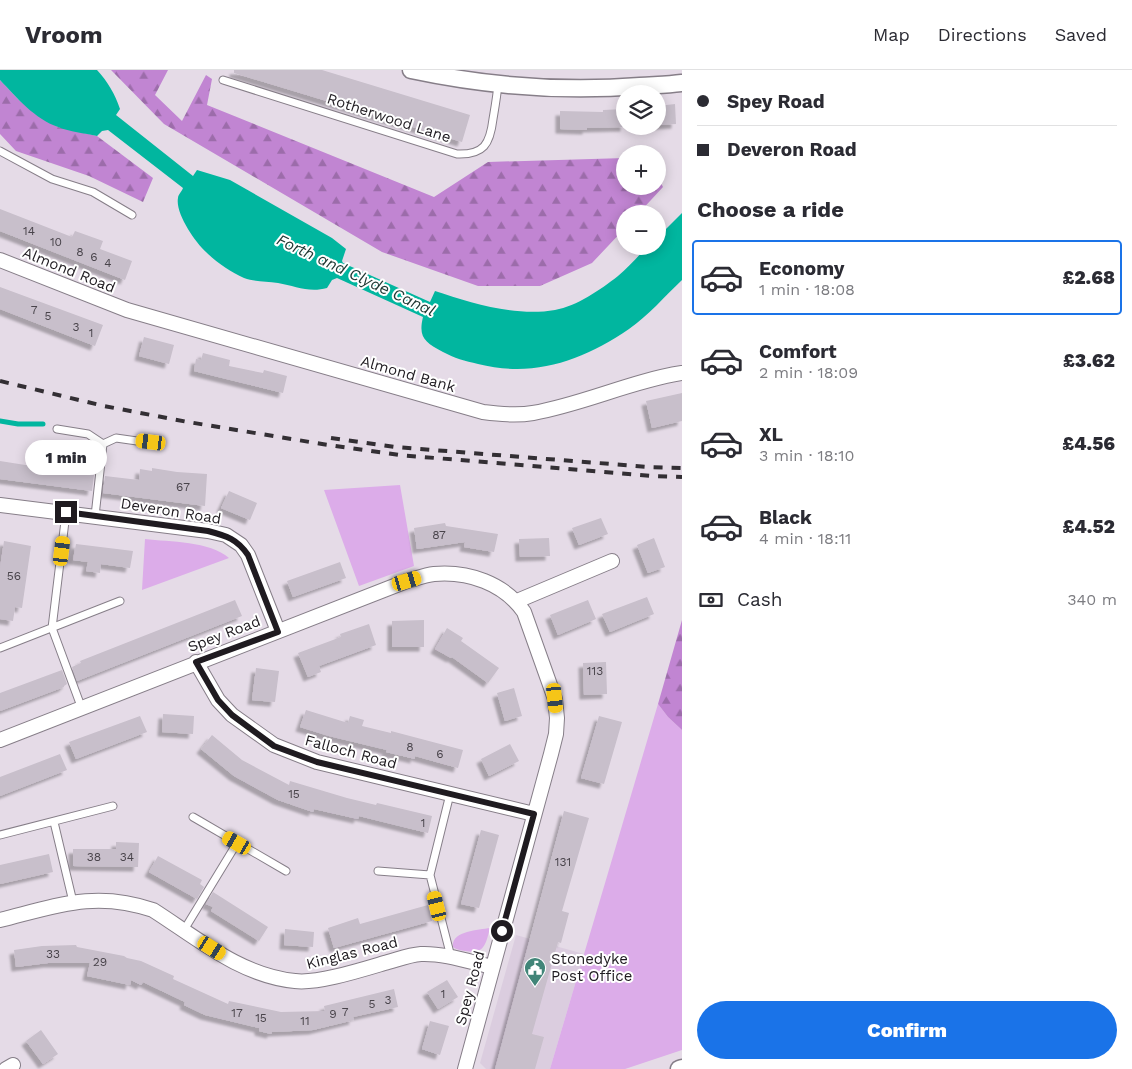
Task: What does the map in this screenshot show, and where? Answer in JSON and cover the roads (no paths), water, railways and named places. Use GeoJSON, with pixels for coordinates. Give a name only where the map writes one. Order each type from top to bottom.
{"type":"FeatureCollection","features":[{"type":"Feature","properties":{"kind":"street"},"geometry":{"type":"LineString","coordinates":[[411,70],[498,84],[562,88],[612,88],[682,83]]}},
{"type":"Feature","properties":{"kind":"street","name":"Almond Road"},"geometry":{"type":"LineString","coordinates":[[0,260],[127,310]]}},
{"type":"Feature","properties":{"kind":"street","name":"Almond Bank"},"geometry":{"type":"LineString","coordinates":[[127,310],[452,404],[497,414],[531,413],[560,407],[649,379],[682,373]]}},
{"type":"Feature","properties":{"kind":"street","name":"Deveron Road"},"geometry":{"type":"LineString","coordinates":[[0,505],[208,531],[226,536],[241,545],[248,555],[278,632]]}},
{"type":"Feature","properties":{"kind":"street"},"geometry":{"type":"LineString","coordinates":[[516,601],[612,561]]}},
{"type":"Feature","properties":{"kind":"street","name":"Spey Road"},"geometry":{"type":"LineString","coordinates":[[0,740],[407,581],[432,574],[456,574],[479,578],[503,590],[516,601],[528,622],[555,698],[556,734],[465,1069]]}},
{"type":"Feature","properties":{"kind":"street","name":"Falloch Road"},"geometry":{"type":"LineString","coordinates":[[196,662],[218,700],[232,715],[274,746],[317,762],[534,814]]}},
{"type":"Feature","properties":{"kind":"street","name":"Kinglas Road"},"geometry":{"type":"LineString","coordinates":[[0,920],[73,902],[94,900],[116,901],[140,906],[153,910],[238,965],[276,978],[296,982],[322,979],[422,954],[452,958],[492,968]]}},
{"type":"Feature","properties":{"kind":"lane","name":"Rotherwood Lane"},"geometry":{"type":"LineString","coordinates":[[224,80],[457,154],[468,155],[486,146],[491,137],[498,84]]}},
{"type":"Feature","properties":{"kind":"lane"},"geometry":{"type":"LineString","coordinates":[[0,151],[52,179],[93,192],[132,215]]}},
{"type":"Feature","properties":{"kind":"lane"},"geometry":{"type":"LineString","coordinates":[[57,429],[88,434],[103,444]]}},
{"type":"Feature","properties":{"kind":"lane"},"geometry":{"type":"LineString","coordinates":[[103,444],[116,438],[151,442]]}},
{"type":"Feature","properties":{"kind":"lane"},"geometry":{"type":"LineString","coordinates":[[95,516],[103,444]]}},
{"type":"Feature","properties":{"kind":"lane"},"geometry":{"type":"LineString","coordinates":[[66,512],[52,628],[82,709]]}},
{"type":"Feature","properties":{"kind":"lane"},"geometry":{"type":"LineString","coordinates":[[0,648],[120,601]]}},
{"type":"Feature","properties":{"kind":"lane"},"geometry":{"type":"LineString","coordinates":[[450,794],[430,875],[452,958]]}},
{"type":"Feature","properties":{"kind":"lane"},"geometry":{"type":"LineString","coordinates":[[0,835],[113,806]]}},
{"type":"Feature","properties":{"kind":"lane"},"geometry":{"type":"LineString","coordinates":[[193,817],[286,871]]}},
{"type":"Feature","properties":{"kind":"lane"},"geometry":{"type":"LineString","coordinates":[[54,822],[73,902]]}},
{"type":"Feature","properties":{"kind":"lane"},"geometry":{"type":"LineString","coordinates":[[184,930],[237,843]]}},
{"type":"Feature","properties":{"kind":"lane"},"geometry":{"type":"LineString","coordinates":[[378,871],[430,875]]}},
{"type":"Feature","properties":{"kind":"water","name":"Forth and Clyde Canal"},"geometry":{"type":"Polygon","coordinates":[[[0,70],[97,70],[116,98],[120,109],[116,115],[193,176],[197,170],[230,180],[332,238],[346,249],[343,263],[430,302],[435,291],[494,308],[525,312],[555,310],[572,305],[588,297],[611,281],[639,255],[666,255],[666,229],[682,213],[682,280],[636,324],[611,340],[575,358],[538,368],[519,369],[499,368],[460,359],[447,354],[424,339],[421,330],[423,317],[337,278],[332,280],[327,288],[308,289],[256,281],[239,276],[229,270],[206,252],[187,227],[178,204],[178,197],[183,188],[108,130],[102,131],[97,136],[63,129],[42,119],[0,80],[0,70]]]}},
{"type":"Feature","properties":{"kind":"waterway"},"geometry":{"type":"LineString","coordinates":[[0,421],[18,424],[43,424]]}},
{"type":"Feature","properties":{"kind":"railway"},"geometry":{"type":"LineString","coordinates":[[0,381],[104,406],[188,422],[399,455],[682,477]]}},
{"type":"Feature","properties":{"kind":"railway"},"geometry":{"type":"LineString","coordinates":[[331,438],[395,447],[682,468]]}},
{"type":"Feature","properties":{"kind":"place","name":"Stonedyke Post Office"},"geometry":{"type":"Point","coordinates":[535,987]}}]}
